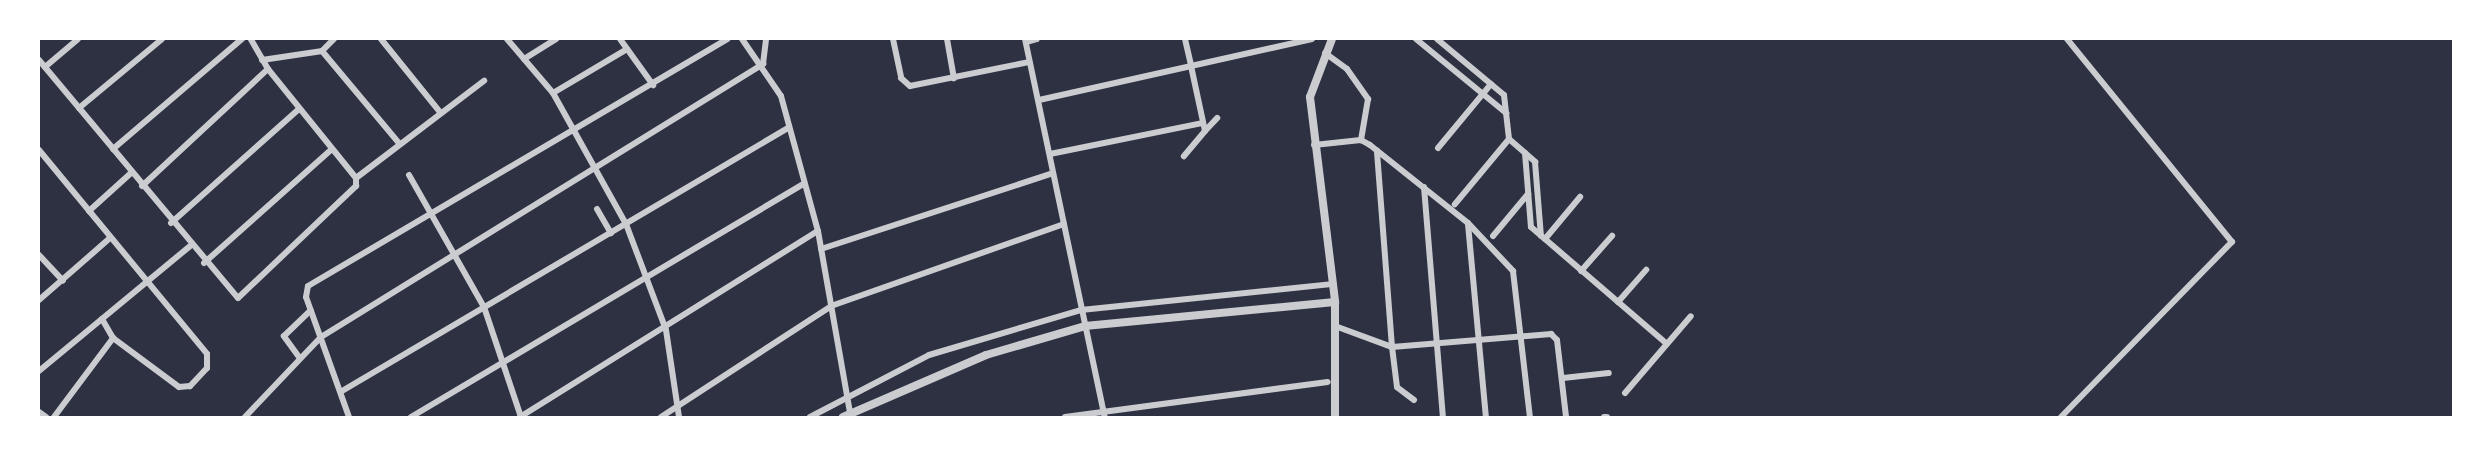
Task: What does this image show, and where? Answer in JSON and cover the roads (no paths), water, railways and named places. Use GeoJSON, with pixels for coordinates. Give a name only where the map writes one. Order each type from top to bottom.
{"type":"FeatureCollection","features":[{"type":"Feature","properties":{"kind":"street"},"geometry":{"type":"LineString","coordinates":[[45,67],[78,39]]}},
{"type":"Feature","properties":{"kind":"street"},"geometry":{"type":"LineString","coordinates":[[79,108],[162,39]]}},
{"type":"Feature","properties":{"kind":"street"},"geometry":{"type":"LineString","coordinates":[[112,149],[242,39]]}},
{"type":"Feature","properties":{"kind":"street"},"geometry":{"type":"LineString","coordinates":[[251,39],[268,69],[356,178]]}},
{"type":"Feature","properties":{"kind":"street"},"geometry":{"type":"LineString","coordinates":[[262,60],[322,51],[334,39]]}},
{"type":"Feature","properties":{"kind":"street"},"geometry":{"type":"LineString","coordinates":[[381,39],[440,112]]}},
{"type":"Feature","properties":{"kind":"street"},"geometry":{"type":"LineString","coordinates":[[507,39],[553,93],[577,130],[626,224],[650,279],[666,330],[679,404],[679,417]]}},
{"type":"Feature","properties":{"kind":"street"},"geometry":{"type":"LineString","coordinates":[[524,59],[556,39]]}},
{"type":"Feature","properties":{"kind":"street"},"geometry":{"type":"LineString","coordinates":[[620,39],[653,84]]}},
{"type":"Feature","properties":{"kind":"street"},"geometry":{"type":"LineString","coordinates":[[349,417],[342,391],[305,292],[308,286],[432,212],[577,130],[728,39]]}},
{"type":"Feature","properties":{"kind":"street"},"geometry":{"type":"LineString","coordinates":[[741,39],[763,64],[781,96],[818,231],[846,395],[846,415],[986,355],[1085,326],[1335,302]]}},
{"type":"Feature","properties":{"kind":"street"},"geometry":{"type":"LineString","coordinates":[[763,64],[766,39]]}},
{"type":"Feature","properties":{"kind":"street"},"geometry":{"type":"LineString","coordinates":[[893,39],[907,85],[954,78],[1029,62]]}},
{"type":"Feature","properties":{"kind":"street"},"geometry":{"type":"LineString","coordinates":[[947,39],[954,78]]}},
{"type":"Feature","properties":{"kind":"street"},"geometry":{"type":"LineString","coordinates":[[1037,39],[1025,40],[1105,417]]}},
{"type":"Feature","properties":{"kind":"street"},"geometry":{"type":"LineString","coordinates":[[1185,39],[1204,131]]}},
{"type":"Feature","properties":{"kind":"street"},"geometry":{"type":"LineString","coordinates":[[1039,100],[1312,39]]}},
{"type":"Feature","properties":{"kind":"street"},"geometry":{"type":"LineString","coordinates":[[1332,39],[1310,97],[1314,145],[1334,284],[1335,417]]}},
{"type":"Feature","properties":{"kind":"street"},"geometry":{"type":"LineString","coordinates":[[1416,39],[1506,113]]}},
{"type":"Feature","properties":{"kind":"street"},"geometry":{"type":"LineString","coordinates":[[1437,39],[1504,95],[1509,139],[1536,162],[1543,237]]}},
{"type":"Feature","properties":{"kind":"street"},"geometry":{"type":"LineString","coordinates":[[2061,417],[2232,242],[2067,39]]}},
{"type":"Feature","properties":{"kind":"street"},"geometry":{"type":"LineString","coordinates":[[553,93],[627,49]]}},
{"type":"Feature","properties":{"kind":"street"},"geometry":{"type":"LineString","coordinates":[[322,51],[399,143]]}},
{"type":"Feature","properties":{"kind":"street"},"geometry":{"type":"LineString","coordinates":[[1325,53],[1347,69],[1368,99],[1361,140]]}},
{"type":"Feature","properties":{"kind":"street"},"geometry":{"type":"LineString","coordinates":[[39,60],[204,263],[235,297],[244,296],[353,194],[356,178],[399,143],[484,81]]}},
{"type":"Feature","properties":{"kind":"street"},"geometry":{"type":"LineString","coordinates":[[245,417],[298,357],[321,337],[599,169],[763,64]]}},
{"type":"Feature","properties":{"kind":"street"},"geometry":{"type":"LineString","coordinates":[[142,186],[268,69]]}},
{"type":"Feature","properties":{"kind":"street"},"geometry":{"type":"LineString","coordinates":[[1438,148],[1491,84]]}},
{"type":"Feature","properties":{"kind":"street"},"geometry":{"type":"LineString","coordinates":[[171,223],[299,109]]}},
{"type":"Feature","properties":{"kind":"street"},"geometry":{"type":"LineString","coordinates":[[1184,156],[1217,118]]}},
{"type":"Feature","properties":{"kind":"street"},"geometry":{"type":"LineString","coordinates":[[1050,154],[1202,123]]}},
{"type":"Feature","properties":{"kind":"street"},"geometry":{"type":"LineString","coordinates":[[342,391],[788,128]]}},
{"type":"Feature","properties":{"kind":"street"},"geometry":{"type":"LineString","coordinates":[[1455,204],[1509,139]]}},
{"type":"Feature","properties":{"kind":"street"},"geometry":{"type":"LineString","coordinates":[[1314,145],[1361,140],[1425,187],[1468,223],[1515,274],[1530,417]]}},
{"type":"Feature","properties":{"kind":"street"},"geometry":{"type":"LineString","coordinates":[[204,263],[332,149]]}},
{"type":"Feature","properties":{"kind":"street"},"geometry":{"type":"LineString","coordinates":[[39,150],[145,284],[207,354],[207,368],[190,386],[179,387],[113,338],[102,319]]}},
{"type":"Feature","properties":{"kind":"street"},"geometry":{"type":"LineString","coordinates":[[1377,151],[1397,387],[1414,400]]}},
{"type":"Feature","properties":{"kind":"street"},"geometry":{"type":"LineString","coordinates":[[1525,153],[1531,227],[1667,344]]}},
{"type":"Feature","properties":{"kind":"street"},"geometry":{"type":"LineString","coordinates":[[88,212],[131,173]]}},
{"type":"Feature","properties":{"kind":"street"},"geometry":{"type":"LineString","coordinates":[[821,249],[1053,173]]}},
{"type":"Feature","properties":{"kind":"street"},"geometry":{"type":"LineString","coordinates":[[409,175],[484,307],[505,364],[520,417],[666,330],[818,231]]}},
{"type":"Feature","properties":{"kind":"street"},"geometry":{"type":"LineString","coordinates":[[411,417],[650,279],[804,184]]}},
{"type":"Feature","properties":{"kind":"street"},"geometry":{"type":"LineString","coordinates":[[1425,187],[1443,417]]}},
{"type":"Feature","properties":{"kind":"street"},"geometry":{"type":"LineString","coordinates":[[1493,236],[1528,194]]}},
{"type":"Feature","properties":{"kind":"street"},"geometry":{"type":"LineString","coordinates":[[1543,237],[1580,197]]}},
{"type":"Feature","properties":{"kind":"street"},"geometry":{"type":"LineString","coordinates":[[597,209],[611,233]]}},
{"type":"Feature","properties":{"kind":"street"},"geometry":{"type":"LineString","coordinates":[[1468,223],[1486,417]]}},
{"type":"Feature","properties":{"kind":"street"},"geometry":{"type":"LineString","coordinates":[[661,417],[831,306],[1064,224]]}},
{"type":"Feature","properties":{"kind":"street"},"geometry":{"type":"LineString","coordinates":[[1581,271],[1612,236]]}},
{"type":"Feature","properties":{"kind":"street"},"geometry":{"type":"LineString","coordinates":[[39,300],[109,239]]}},
{"type":"Feature","properties":{"kind":"street"},"geometry":{"type":"LineString","coordinates":[[39,371],[190,246]]}},
{"type":"Feature","properties":{"kind":"street"},"geometry":{"type":"LineString","coordinates":[[39,255],[63,281]]}},
{"type":"Feature","properties":{"kind":"street"},"geometry":{"type":"LineString","coordinates":[[1618,302],[1646,270]]}},
{"type":"Feature","properties":{"kind":"street"},"geometry":{"type":"LineString","coordinates":[[810,417],[846,395],[973,338],[1081,310],[1334,284]]}},
{"type":"Feature","properties":{"kind":"street"},"geometry":{"type":"LineString","coordinates":[[298,357],[284,336],[311,310]]}},
{"type":"Feature","properties":{"kind":"street"},"geometry":{"type":"LineString","coordinates":[[1625,393],[1691,316]]}},
{"type":"Feature","properties":{"kind":"street"},"geometry":{"type":"LineString","coordinates":[[1335,326],[1392,347],[1555,336],[1563,378],[1566,417]]}},
{"type":"Feature","properties":{"kind":"street"},"geometry":{"type":"LineString","coordinates":[[54,417],[113,338]]}},
{"type":"Feature","properties":{"kind":"street"},"geometry":{"type":"LineString","coordinates":[[1563,378],[1609,373]]}},
{"type":"Feature","properties":{"kind":"street"},"geometry":{"type":"LineString","coordinates":[[1065,417],[1104,408],[1328,382]]}},
{"type":"Feature","properties":{"kind":"street"},"geometry":{"type":"LineString","coordinates":[[39,412],[46,417]]}}]}
